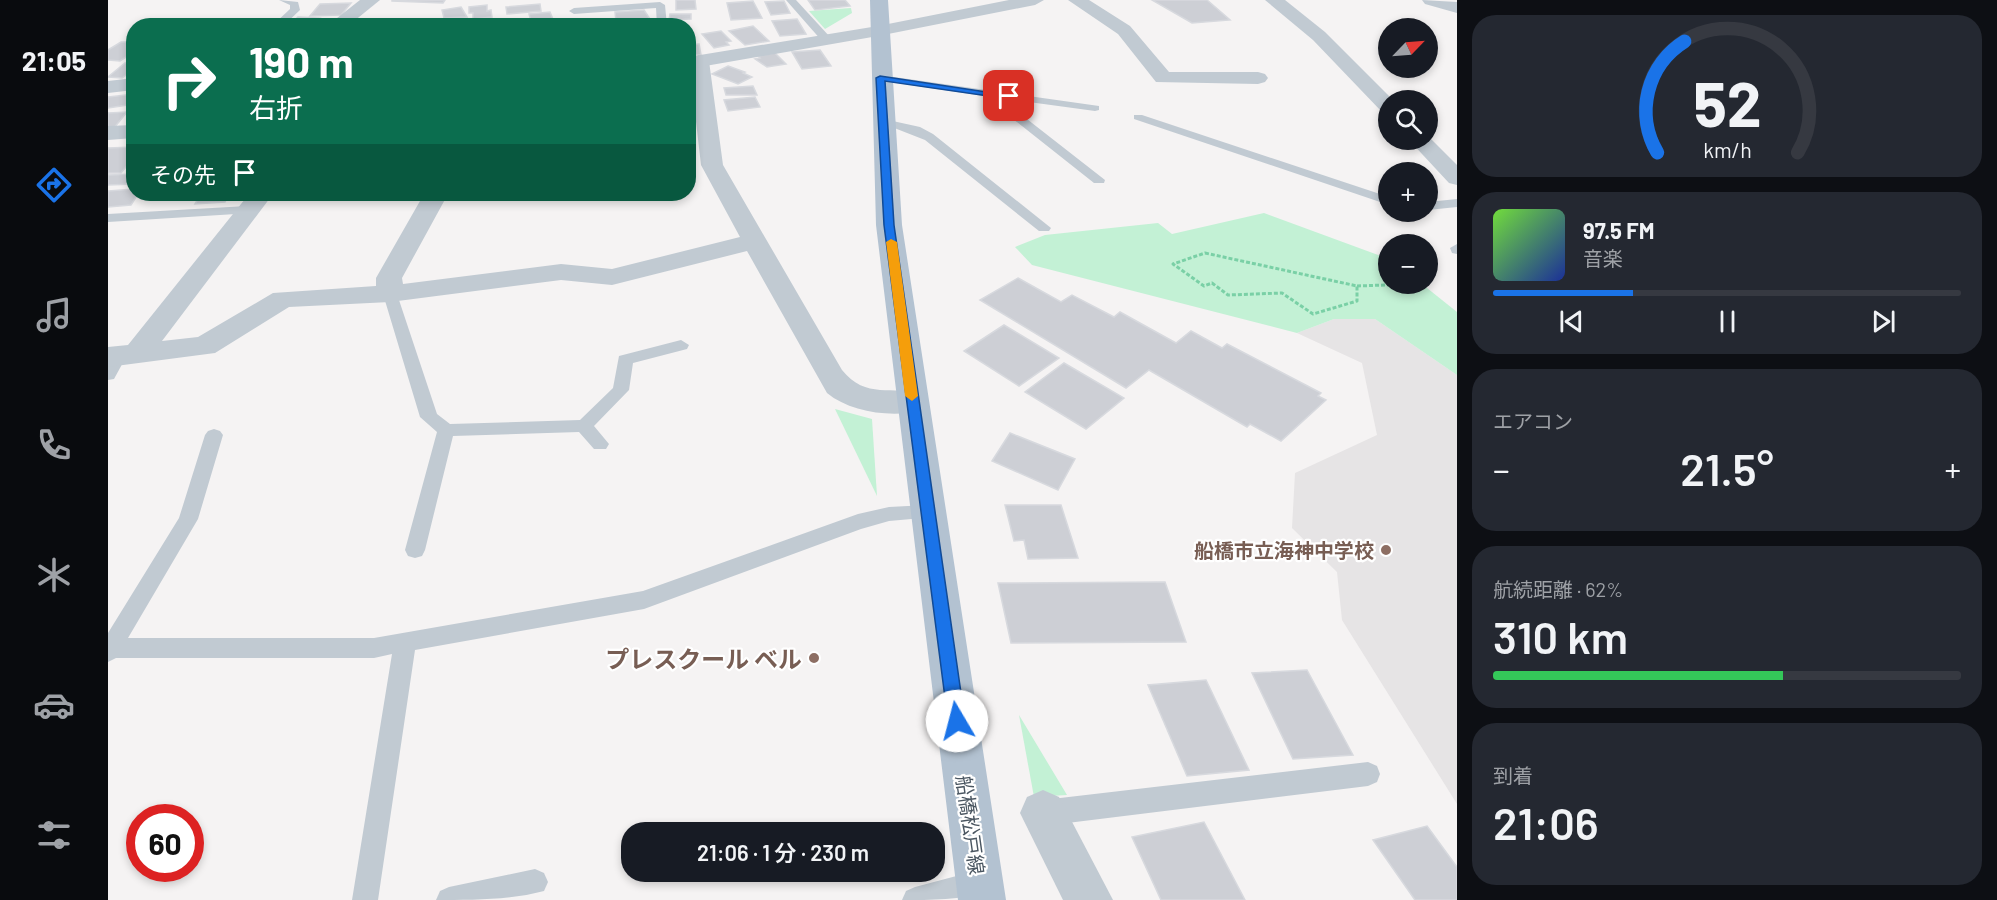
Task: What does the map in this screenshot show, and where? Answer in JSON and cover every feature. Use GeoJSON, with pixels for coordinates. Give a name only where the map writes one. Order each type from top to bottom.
{"type":"FeatureCollection","features":[{"type":"Feature","properties":{"kind":"main road","name":"船橋松戸線"},"geometry":{"type":"LineString","coordinates":[[879,0],[880,78],[889,225],[981,892]]}},
{"type":"Feature","properties":{"kind":"street"},"geometry":{"type":"LineString","coordinates":[[347,18],[371,0]]}},
{"type":"Feature","properties":{"kind":"street"},"geometry":{"type":"LineString","coordinates":[[696,62],[878,31],[1035,0]]}},
{"type":"Feature","properties":{"kind":"street"},"geometry":{"type":"LineString","coordinates":[[1077,0],[1124,30],[1163,78],[1258,78]]}},
{"type":"Feature","properties":{"kind":"street"},"geometry":{"type":"LineString","coordinates":[[1274,0],[1319,36],[1378,97]]}},
{"type":"Feature","properties":{"kind":"street"},"geometry":{"type":"LineString","coordinates":[[1431,0],[1457,8]]}},
{"type":"Feature","properties":{"kind":"street"},"geometry":{"type":"LineString","coordinates":[[696,73],[712,165],[837,387],[855,399],[913,402]]}},
{"type":"Feature","properties":{"kind":"street"},"geometry":{"type":"LineString","coordinates":[[108,132],[126,131]]}},
{"type":"Feature","properties":{"kind":"street"},"geometry":{"type":"LineString","coordinates":[[1431,150],[1456,172]]}},
{"type":"Feature","properties":{"kind":"street"},"geometry":{"type":"LineString","coordinates":[[390,294],[389,279],[432,201]]}},
{"type":"Feature","properties":{"kind":"street"},"geometry":{"type":"LineString","coordinates":[[118,361],[254,202]]}},
{"type":"Feature","properties":{"kind":"street"},"geometry":{"type":"LineString","coordinates":[[118,361],[206,346],[283,299],[390,294],[561,272],[612,277],[756,241]]}},
{"type":"Feature","properties":{"kind":"street"},"geometry":{"type":"LineString","coordinates":[[1043,813],[1089,900]]}},
{"type":"Feature","properties":{"kind":"lane"},"geometry":{"type":"LineString","coordinates":[[284,0],[295,4],[295,10],[286,18]]}},
{"type":"Feature","properties":{"kind":"lane"},"geometry":{"type":"LineString","coordinates":[[791,0],[826,39]]}},
{"type":"Feature","properties":{"kind":"lane"},"geometry":{"type":"LineString","coordinates":[[574,11],[660,5],[661,18]]}},
{"type":"Feature","properties":{"kind":"lane"},"geometry":{"type":"LineString","coordinates":[[880,78],[1095,108]]}},
{"type":"Feature","properties":{"kind":"lane"},"geometry":{"type":"LineString","coordinates":[[987,93],[1099,180]]}},
{"type":"Feature","properties":{"kind":"lane"},"geometry":{"type":"LineString","coordinates":[[1138,117],[1378,197]]}},
{"type":"Feature","properties":{"kind":"lane"},"geometry":{"type":"LineString","coordinates":[[883,120],[916,130],[929,137],[1044,228]]}},
{"type":"Feature","properties":{"kind":"lane"},"geometry":{"type":"LineString","coordinates":[[108,218],[254,202]]}},
{"type":"Feature","properties":{"kind":"lane"},"geometry":{"type":"LineString","coordinates":[[1438,205],[1457,203]]}},
{"type":"Feature","properties":{"kind":"lane"},"geometry":{"type":"LineString","coordinates":[[390,294],[429,417],[446,430],[584,426],[621,390],[625,360],[681,345]]}},
{"type":"Feature","properties":{"kind":"lane"},"geometry":{"type":"LineString","coordinates":[[584,426],[600,444]]}},
{"type":"Feature","properties":{"kind":"lane"},"geometry":{"type":"LineString","coordinates":[[415,550],[446,430]]}},
{"type":"Feature","properties":{"kind":"lane"},"geometry":{"type":"LineString","coordinates":[[109,649],[188,519],[214,435]]}},
{"type":"Feature","properties":{"kind":"lane"},"geometry":{"type":"LineString","coordinates":[[109,649],[374,648],[644,600],[858,522],[889,514],[927,512]]}},
{"type":"Feature","properties":{"kind":"lane"},"geometry":{"type":"LineString","coordinates":[[365,900],[405,642]]}},
{"type":"Feature","properties":{"kind":"lane"},"geometry":{"type":"LineString","coordinates":[[1043,813],[1368,774]]}},
{"type":"Feature","properties":{"kind":"lane"},"geometry":{"type":"LineString","coordinates":[[448,900],[535,882]]}},
{"type":"Feature","properties":{"kind":"lane"},"geometry":{"type":"LineString","coordinates":[[915,900],[981,892]]}},
{"type":"Feature","properties":{"kind":"path"},"geometry":{"type":"LineString","coordinates":[[1357,286],[1357,301],[1313,314],[1282,293],[1228,295],[1212,283],[1204,286],[1173,264],[1205,253],[1357,286],[1378,285]]}},
{"type":"Feature","properties":{"kind":"shaded area","name":"船橋市立海神中学校"},"geometry":{"type":"Polygon","coordinates":[[[1334,319],[1375,319],[1457,375],[1457,804],[1342,620],[1337,572],[1292,528],[1295,473],[1377,435],[1362,363],[1297,333],[1334,319]]]}},
{"type":"Feature","properties":{"kind":"green space"},"geometry":{"type":"Polygon","coordinates":[[[851,8],[852,13],[825,29],[809,11],[851,8]]]}},
{"type":"Feature","properties":{"kind":"green space"},"geometry":{"type":"Polygon","coordinates":[[[1264,213],[1378,255],[1378,294],[1434,294],[1457,312],[1457,375],[1375,319],[1334,319],[1297,333],[1032,265],[1015,247],[1045,235],[1158,223],[1172,234],[1264,213]]]}},
{"type":"Feature","properties":{"kind":"green space"},"geometry":{"type":"Polygon","coordinates":[[[835,409],[872,419],[877,496],[835,409]]]}},
{"type":"Feature","properties":{"kind":"green space"},"geometry":{"type":"Polygon","coordinates":[[[1019,715],[1067,795],[1034,797],[1019,715]]]}},
{"type":"Feature","properties":{"kind":"building"},"geometry":{"type":"Polygon","coordinates":[[[392,0],[445,0],[443,3],[392,1],[392,0]]]}},
{"type":"Feature","properties":{"kind":"building"},"geometry":{"type":"Polygon","coordinates":[[[676,0],[695,0],[696,9],[676,10],[676,0]]]}},
{"type":"Feature","properties":{"kind":"building"},"geometry":{"type":"Polygon","coordinates":[[[808,0],[845,0],[850,6],[815,10],[808,0]]]}},
{"type":"Feature","properties":{"kind":"building"},"geometry":{"type":"Polygon","coordinates":[[[1152,0],[1207,0],[1230,20],[1192,23],[1152,0]]]}},
{"type":"Feature","properties":{"kind":"building"},"geometry":{"type":"Polygon","coordinates":[[[753,1],[762,18],[731,20],[727,3],[753,1]]]}},
{"type":"Feature","properties":{"kind":"building"},"geometry":{"type":"Polygon","coordinates":[[[784,1],[790,13],[771,15],[765,2],[784,1]]]}},
{"type":"Feature","properties":{"kind":"building"},"geometry":{"type":"Polygon","coordinates":[[[351,3],[341,15],[310,16],[320,4],[351,3]]]}},
{"type":"Feature","properties":{"kind":"building"},"geometry":{"type":"Polygon","coordinates":[[[540,4],[541,11],[507,14],[506,7],[540,4]]]}},
{"type":"Feature","properties":{"kind":"building"},"geometry":{"type":"Polygon","coordinates":[[[487,5],[487,11],[491,10],[492,17],[473,18],[473,13],[469,13],[469,7],[487,5]]]}},
{"type":"Feature","properties":{"kind":"building"},"geometry":{"type":"Polygon","coordinates":[[[461,7],[467,17],[444,18],[442,10],[461,7]]]}},
{"type":"Feature","properties":{"kind":"building"},"geometry":{"type":"Polygon","coordinates":[[[644,10],[649,18],[616,18],[615,12],[644,10]]]}},
{"type":"Feature","properties":{"kind":"building"},"geometry":{"type":"Polygon","coordinates":[[[550,12],[552,18],[530,18],[529,14],[550,12]]]}},
{"type":"Feature","properties":{"kind":"building"},"geometry":{"type":"Polygon","coordinates":[[[670,14],[691,14],[691,18],[669,18],[670,14]]]}},
{"type":"Feature","properties":{"kind":"building"},"geometry":{"type":"Polygon","coordinates":[[[797,19],[806,34],[780,36],[772,21],[797,19]]]}},
{"type":"Feature","properties":{"kind":"building"},"geometry":{"type":"Polygon","coordinates":[[[753,26],[769,41],[745,45],[729,31],[753,26]]]}},
{"type":"Feature","properties":{"kind":"building"},"geometry":{"type":"Polygon","coordinates":[[[721,31],[731,41],[726,42],[729,45],[714,48],[702,34],[721,31]]]}},
{"type":"Feature","properties":{"kind":"building"},"geometry":{"type":"Polygon","coordinates":[[[121,42],[126,42],[126,57],[120,61],[108,60],[108,50],[121,42]]]}},
{"type":"Feature","properties":{"kind":"building"},"geometry":{"type":"Polygon","coordinates":[[[696,44],[699,44],[701,55],[696,55],[696,44]]]}},
{"type":"Feature","properties":{"kind":"building"},"geometry":{"type":"Polygon","coordinates":[[[820,50],[831,66],[802,69],[792,52],[820,50]]]}},
{"type":"Feature","properties":{"kind":"building"},"geometry":{"type":"Polygon","coordinates":[[[775,53],[786,64],[767,67],[755,59],[760,58],[758,56],[775,53]]]}},
{"type":"Feature","properties":{"kind":"building"},"geometry":{"type":"Polygon","coordinates":[[[126,63],[126,75],[122,78],[108,77],[126,63]]]}},
{"type":"Feature","properties":{"kind":"building"},"geometry":{"type":"Polygon","coordinates":[[[728,66],[752,77],[738,84],[712,74],[728,66]]]}},
{"type":"Feature","properties":{"kind":"building"},"geometry":{"type":"Polygon","coordinates":[[[753,86],[757,95],[726,95],[724,88],[753,86]]]}},
{"type":"Feature","properties":{"kind":"building"},"geometry":{"type":"Polygon","coordinates":[[[126,95],[126,105],[108,108],[108,97],[126,95]]]}},
{"type":"Feature","properties":{"kind":"building"},"geometry":{"type":"Polygon","coordinates":[[[755,97],[760,107],[728,111],[724,100],[755,97]]]}},
{"type":"Feature","properties":{"kind":"building"},"geometry":{"type":"Polygon","coordinates":[[[126,112],[114,128],[108,128],[108,113],[126,112]]]}},
{"type":"Feature","properties":{"kind":"building"},"geometry":{"type":"Polygon","coordinates":[[[126,147],[126,167],[121,173],[108,173],[108,148],[126,147]]]}},
{"type":"Feature","properties":{"kind":"building"},"geometry":{"type":"Polygon","coordinates":[[[126,174],[126,184],[108,185],[108,175],[126,174]]]}},
{"type":"Feature","properties":{"kind":"building"},"geometry":{"type":"Polygon","coordinates":[[[126,190],[126,201],[134,201],[131,205],[108,207],[108,191],[126,190]]]}},
{"type":"Feature","properties":{"kind":"building"},"geometry":{"type":"Polygon","coordinates":[[[197,201],[226,201],[225,202],[195,204],[197,201]]]}},
{"type":"Feature","properties":{"kind":"building"},"geometry":{"type":"Polygon","coordinates":[[[1018,278],[1061,302],[1072,295],[1114,317],[1120,312],[1176,343],[1191,331],[1222,348],[1227,344],[1321,393],[1318,396],[1326,400],[1281,441],[1250,424],[1247,427],[1149,370],[1126,388],[980,300],[1018,278]]]}},
{"type":"Feature","properties":{"kind":"building"},"geometry":{"type":"Polygon","coordinates":[[[1004,325],[1059,358],[1019,386],[964,351],[1004,325]]]}},
{"type":"Feature","properties":{"kind":"building"},"geometry":{"type":"Polygon","coordinates":[[[1064,363],[1124,398],[1086,429],[1025,392],[1064,363]]]}},
{"type":"Feature","properties":{"kind":"building"},"geometry":{"type":"Polygon","coordinates":[[[1010,433],[1075,459],[1058,490],[992,461],[1010,433]]]}},
{"type":"Feature","properties":{"kind":"building"},"geometry":{"type":"Polygon","coordinates":[[[1005,505],[1061,505],[1078,558],[1028,559],[1024,540],[1014,541],[1005,505]]]}},
{"type":"Feature","properties":{"kind":"building"},"geometry":{"type":"Polygon","coordinates":[[[1165,582],[1186,642],[1011,643],[998,583],[1165,582]]]}},
{"type":"Feature","properties":{"kind":"building"},"geometry":{"type":"Polygon","coordinates":[[[1307,670],[1353,755],[1293,759],[1252,673],[1307,670]]]}},
{"type":"Feature","properties":{"kind":"building"},"geometry":{"type":"Polygon","coordinates":[[[1206,680],[1249,770],[1187,776],[1148,685],[1206,680]]]}},
{"type":"Feature","properties":{"kind":"building"},"geometry":{"type":"Polygon","coordinates":[[[1204,822],[1245,900],[1161,900],[1132,837],[1204,822]]]}},
{"type":"Feature","properties":{"kind":"building"},"geometry":{"type":"Polygon","coordinates":[[[1427,826],[1457,867],[1457,900],[1415,900],[1373,840],[1427,826]]]}},
{"type":"Feature","properties":{"kind":"slow traffic"},"geometry":{"type":"LineString","coordinates":[[891,242],[912,396]]}},
{"type":"Feature","properties":{"kind":"place","name":"船橋市立海神中学校"},"geometry":{"type":"Point","coordinates":[1386,550]}},
{"type":"Feature","properties":{"kind":"place","name":"プレスクール ベル"},"geometry":{"type":"Point","coordinates":[814,658]}},
{"type":"Feature","properties":{"kind":"route"},"geometry":{"type":"LineString","coordinates":[[957,721],[889,225],[880,78],[1009,96]]}}]}
